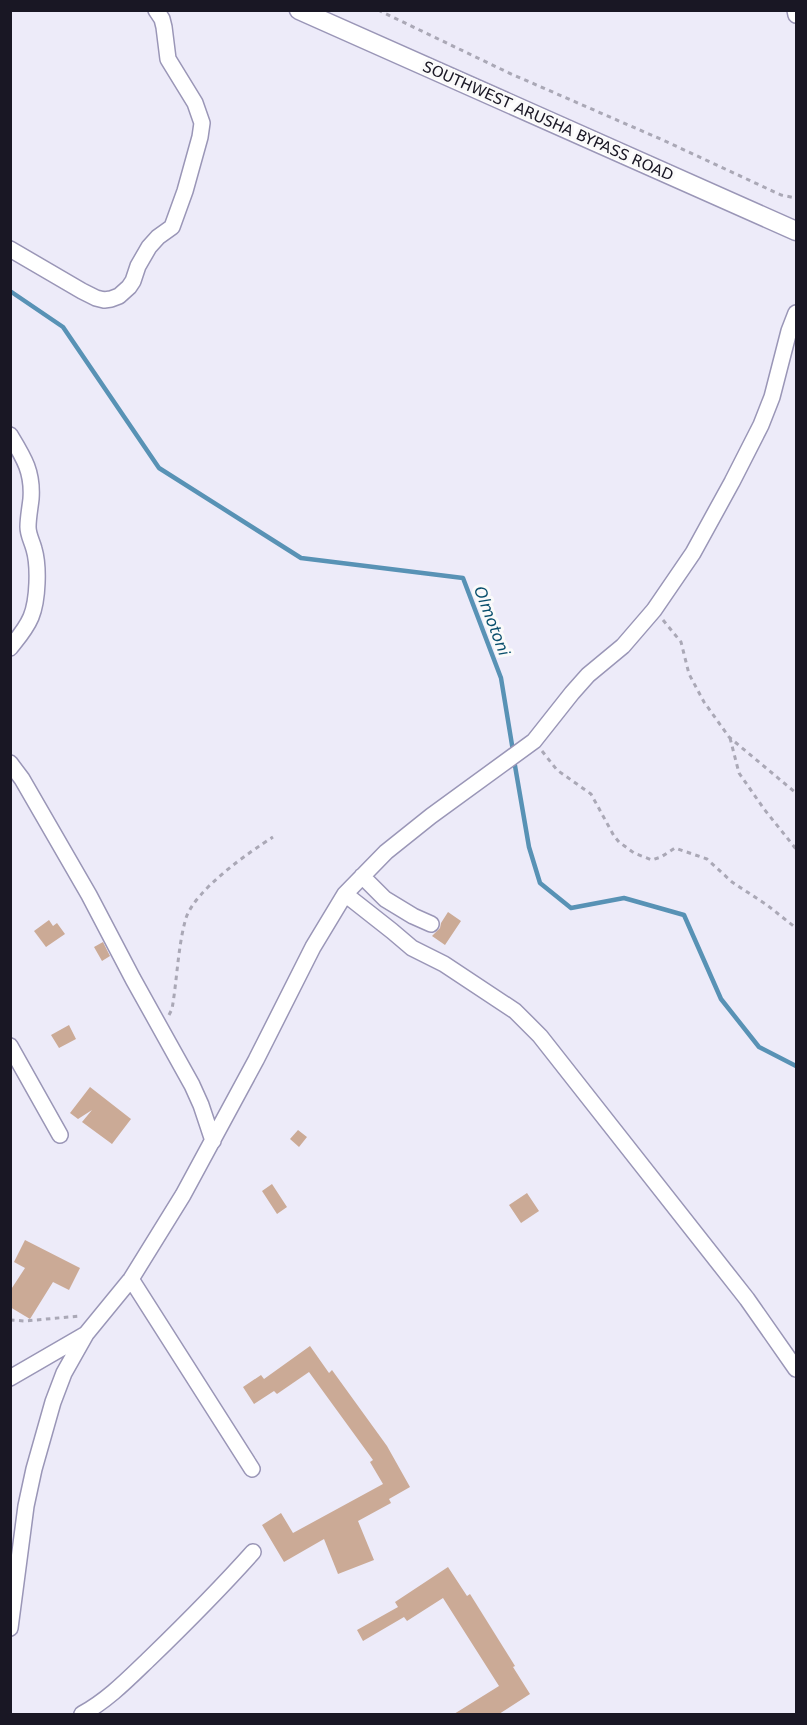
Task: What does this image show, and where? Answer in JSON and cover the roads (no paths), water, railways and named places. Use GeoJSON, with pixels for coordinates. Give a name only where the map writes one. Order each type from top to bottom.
{"type":"FeatureCollection","features":[{"type":"Feature","properties":{"kind":"main road","name":"SOUTHWEST ARUSHA BYPASS ROAD"},"geometry":{"type":"LineString","coordinates":[[299,10],[796,231]]}},
{"type":"Feature","properties":{"kind":"street"},"geometry":{"type":"LineString","coordinates":[[10,249],[82,291],[104,300],[119,296],[129,287],[149,247],[172,227],[185,192],[202,123],[195,103],[168,59],[164,27],[156,10]]}},
{"type":"Feature","properties":{"kind":"street"},"geometry":{"type":"LineString","coordinates":[[795,10],[796,15]]}},
{"type":"Feature","properties":{"kind":"street"},"geometry":{"type":"LineString","coordinates":[[10,1628],[26,1506],[53,1402],[64,1373],[86,1334],[131,1279],[183,1195],[312,947],[345,894],[362,876],[395,845],[534,741],[583,681],[623,646],[654,610],[693,553],[761,425],[772,397],[796,313]]}},
{"type":"Feature","properties":{"kind":"street"},"geometry":{"type":"LineString","coordinates":[[10,435],[30,470],[32,486],[28,535],[34,548],[37,567],[32,615],[10,648]]}},
{"type":"Feature","properties":{"kind":"street"},"geometry":{"type":"LineString","coordinates":[[10,763],[22,779],[89,895],[163,1031],[201,1105],[213,1141]]}},
{"type":"Feature","properties":{"kind":"street"},"geometry":{"type":"LineString","coordinates":[[362,876],[385,898],[413,916],[431,924]]}},
{"type":"Feature","properties":{"kind":"street"},"geometry":{"type":"LineString","coordinates":[[345,894],[412,948],[444,964],[515,1011],[540,1036],[747,1299],[796,1369]]}},
{"type":"Feature","properties":{"kind":"street"},"geometry":{"type":"LineString","coordinates":[[10,1046],[60,1135]]}},
{"type":"Feature","properties":{"kind":"street"},"geometry":{"type":"LineString","coordinates":[[131,1279],[252,1468]]}},
{"type":"Feature","properties":{"kind":"street"},"geometry":{"type":"LineString","coordinates":[[10,1378],[86,1334]]}},
{"type":"Feature","properties":{"kind":"street"},"geometry":{"type":"LineString","coordinates":[[82,1714],[108,1697],[145,1663],[253,1552]]}},
{"type":"Feature","properties":{"kind":"waterway","name":"Olmotoni"},"geometry":{"type":"LineString","coordinates":[[10,291],[63,327],[159,468],[301,558],[463,578],[501,678],[513,751]]}},
{"type":"Feature","properties":{"kind":"waterway","name":"Olmotoni"},"geometry":{"type":"LineString","coordinates":[[514,760],[529,847],[540,883],[571,908],[624,898],[684,915],[721,999],[759,1047],[796,1066]]}}]}
